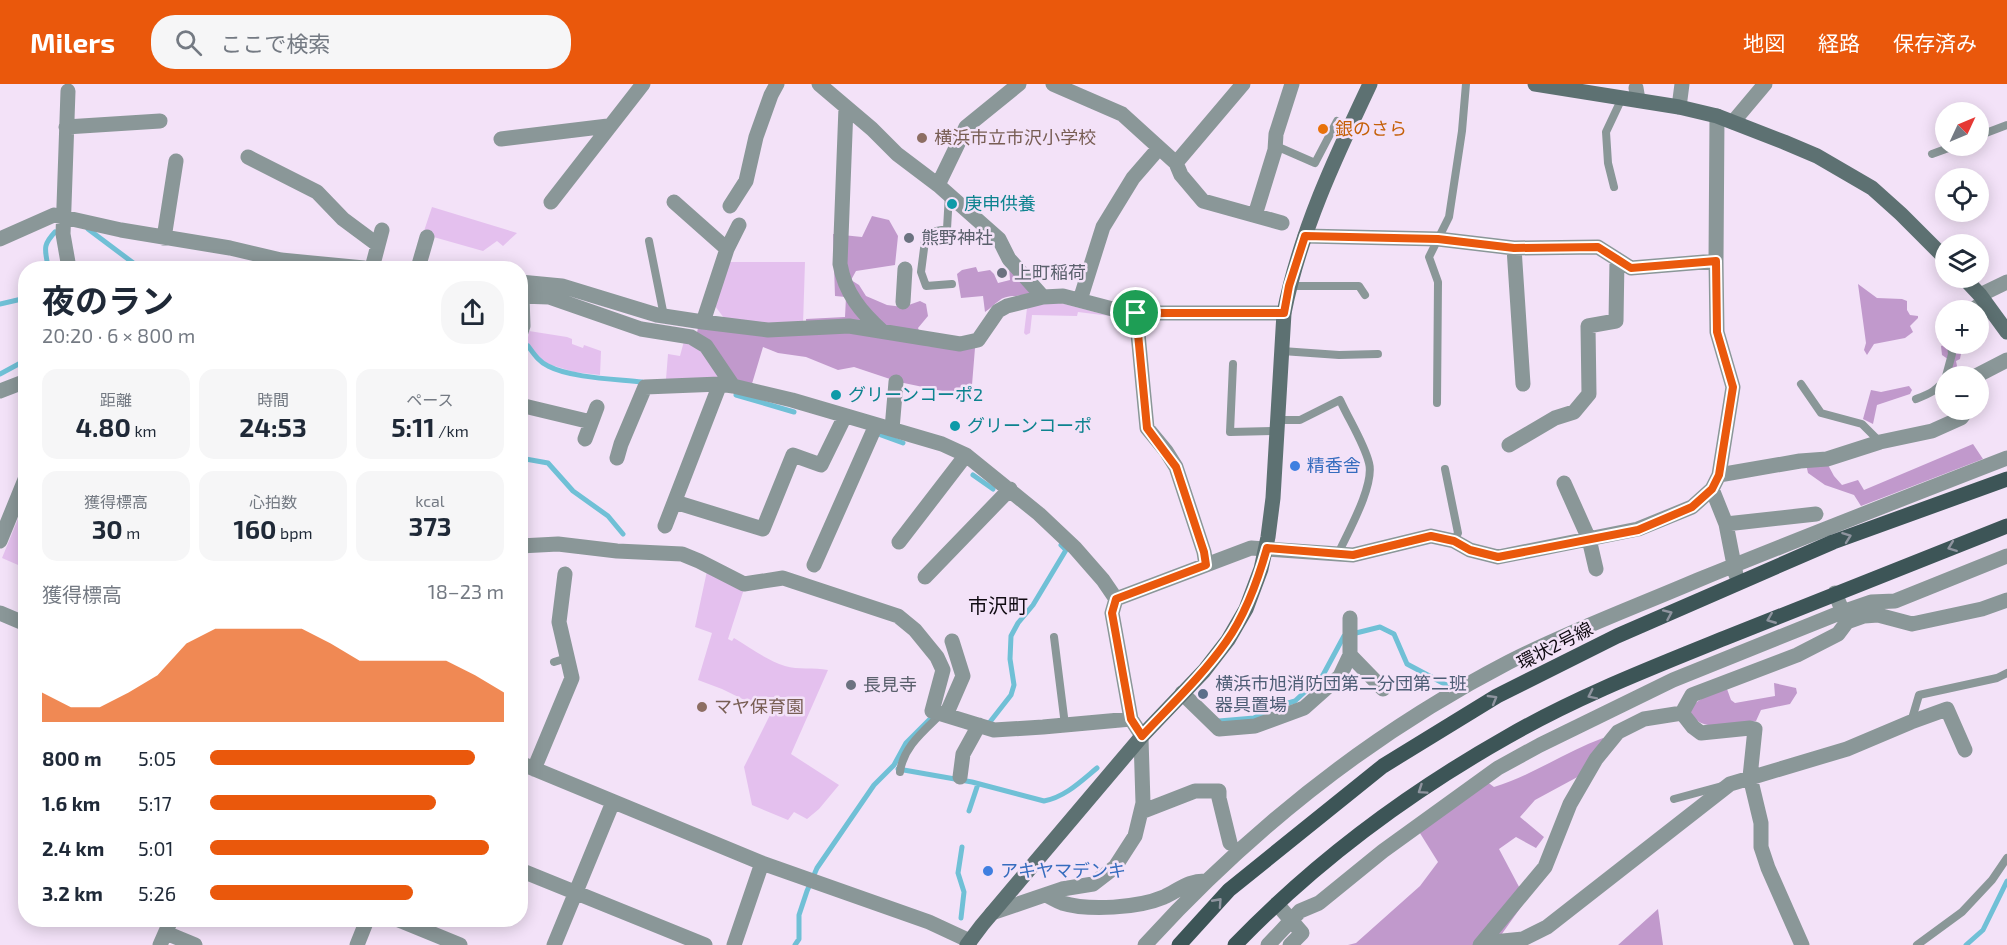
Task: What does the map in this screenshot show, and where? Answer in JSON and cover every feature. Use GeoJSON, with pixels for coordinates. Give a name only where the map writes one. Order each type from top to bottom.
{"type":"FeatureCollection","features":[{"type":"Feature","properties":{"kind":"main road","name":"環状2号線"},"geometry":{"type":"LineString","coordinates":[[1179,945],[1229,890],[1383,766],[1507,691],[1617,636],[1833,542],[2007,479]]}},
{"type":"Feature","properties":{"kind":"main road"},"geometry":{"type":"LineString","coordinates":[[1235,945],[1277,904],[1332,856],[1449,772],[1509,736],[1626,678],[2007,526]]}},
{"type":"Feature","properties":{"kind":"street"},"geometry":{"type":"LineString","coordinates":[[551,202],[643,84]]}},
{"type":"Feature","properties":{"kind":"street"},"geometry":{"type":"LineString","coordinates":[[730,206],[746,181],[756,137],[777,84]]}},
{"type":"Feature","properties":{"kind":"street"},"geometry":{"type":"LineString","coordinates":[[819,84],[872,129],[897,154],[943,189],[999,239],[1009,259],[1042,297]]}},
{"type":"Feature","properties":{"kind":"street"},"geometry":{"type":"LineString","coordinates":[[943,189],[966,127],[1019,84]]}},
{"type":"Feature","properties":{"kind":"street"},"geometry":{"type":"LineString","coordinates":[[1053,84],[1122,114],[1176,163],[1181,175],[1203,201],[1282,223]]}},
{"type":"Feature","properties":{"kind":"street"},"geometry":{"type":"LineString","coordinates":[[1176,163],[1243,84]]}},
{"type":"Feature","properties":{"kind":"street"},"geometry":{"type":"LineString","coordinates":[[1255,215],[1276,146],[1276,134],[1292,84]]}},
{"type":"Feature","properties":{"kind":"street"},"geometry":{"type":"LineString","coordinates":[[528,766],[762,863],[929,922],[968,943],[1141,737],[1204,671],[1228,640],[1245,609],[1267,548],[1273,498],[1284,313],[1289,286],[1306,228],[1370,84]]}},
{"type":"Feature","properties":{"kind":"street"},"geometry":{"type":"LineString","coordinates":[[1535,84],[1622,98],[1637,94],[1717,116],[1817,156],[1872,188],[1935,248]]}},
{"type":"Feature","properties":{"kind":"street"},"geometry":{"type":"LineString","coordinates":[[1679,107],[1682,84]]}},
{"type":"Feature","properties":{"kind":"street"},"geometry":{"type":"LineString","coordinates":[[1733,122],[1765,84]]}},
{"type":"Feature","properties":{"kind":"street"},"geometry":{"type":"LineString","coordinates":[[68,91],[63,234],[68,261]]}},
{"type":"Feature","properties":{"kind":"street"},"geometry":{"type":"LineString","coordinates":[[846,107],[840,264],[843,282],[855,302],[882,331]]}},
{"type":"Feature","properties":{"kind":"street"},"geometry":{"type":"LineString","coordinates":[[1717,116],[1717,332],[1733,387],[1715,482],[1738,584]]}},
{"type":"Feature","properties":{"kind":"street"},"geometry":{"type":"LineString","coordinates":[[66,127],[160,121]]}},
{"type":"Feature","properties":{"kind":"street"},"geometry":{"type":"LineString","coordinates":[[501,139],[608,126]]}},
{"type":"Feature","properties":{"kind":"street"},"geometry":{"type":"LineString","coordinates":[[1080,300],[1102,227],[1133,178],[1159,148]]}},
{"type":"Feature","properties":{"kind":"street"},"geometry":{"type":"LineString","coordinates":[[248,156],[317,192],[343,219],[378,245]]}},
{"type":"Feature","properties":{"kind":"street"},"geometry":{"type":"LineString","coordinates":[[164,238],[176,161]]}},
{"type":"Feature","properties":{"kind":"street"},"geometry":{"type":"LineString","coordinates":[[674,202],[727,249]]}},
{"type":"Feature","properties":{"kind":"street"},"geometry":{"type":"LineString","coordinates":[[0,239],[54,215],[164,238],[230,248],[271,261]]}},
{"type":"Feature","properties":{"kind":"street"},"geometry":{"type":"LineString","coordinates":[[703,322],[727,249],[739,225]]}},
{"type":"Feature","properties":{"kind":"street"},"geometry":{"type":"LineString","coordinates":[[374,261],[382,230]]}},
{"type":"Feature","properties":{"kind":"street"},"geometry":{"type":"LineString","coordinates":[[1305,236],[1438,239],[1514,248],[1598,247],[1631,268],[1716,261]]}},
{"type":"Feature","properties":{"kind":"street"},"geometry":{"type":"LineString","coordinates":[[420,261],[427,237]]}},
{"type":"Feature","properties":{"kind":"street"},"geometry":{"type":"LineString","coordinates":[[1514,248],[1523,384]]}},
{"type":"Feature","properties":{"kind":"street"},"geometry":{"type":"LineString","coordinates":[[1509,445],[1555,418],[1574,412],[1589,394],[1588,326],[1616,321],[1617,259]]}},
{"type":"Feature","properties":{"kind":"street"},"geometry":{"type":"LineString","coordinates":[[903,302],[905,269]]}},
{"type":"Feature","properties":{"kind":"street"},"geometry":{"type":"LineString","coordinates":[[1982,296],[2007,282]]}},
{"type":"Feature","properties":{"kind":"street"},"geometry":{"type":"LineString","coordinates":[[528,291],[562,286],[664,316],[768,330],[849,326],[960,344],[978,340],[998,311],[1007,306],[1042,297],[1063,296],[1136,313],[1284,313]]}},
{"type":"Feature","properties":{"kind":"street"},"geometry":{"type":"LineString","coordinates":[[1974,288],[2007,332]]}},
{"type":"Feature","properties":{"kind":"street"},"geometry":{"type":"LineString","coordinates":[[528,293],[549,297],[641,329],[691,337],[706,346],[727,385]]}},
{"type":"Feature","properties":{"kind":"street"},"geometry":{"type":"LineString","coordinates":[[1136,313],[1147,428],[1176,467],[1204,552],[1206,565]]}},
{"type":"Feature","properties":{"kind":"street"},"geometry":{"type":"LineString","coordinates":[[1989,369],[2007,360]]}},
{"type":"Feature","properties":{"kind":"street"},"geometry":{"type":"LineString","coordinates":[[892,429],[896,382]]}},
{"type":"Feature","properties":{"kind":"street"},"geometry":{"type":"LineString","coordinates":[[0,391],[18,384]]}},
{"type":"Feature","properties":{"kind":"street"},"geometry":{"type":"LineString","coordinates":[[665,526],[727,385]]}},
{"type":"Feature","properties":{"kind":"street"},"geometry":{"type":"LineString","coordinates":[[617,458],[645,387],[727,385],[792,400],[942,444],[966,455],[1010,489],[1075,548],[1116,599]]}},
{"type":"Feature","properties":{"kind":"street"},"geometry":{"type":"LineString","coordinates":[[528,406],[594,414],[585,439]]}},
{"type":"Feature","properties":{"kind":"street"},"geometry":{"type":"LineString","coordinates":[[675,502],[763,529],[793,455],[821,465],[845,416]]}},
{"type":"Feature","properties":{"kind":"street"},"geometry":{"type":"LineString","coordinates":[[1116,599],[1251,548],[1353,555],[1431,536],[1454,541],[1470,550],[1498,557],[1638,530],[1692,507],[1715,482],[1800,461],[1827,459],[1880,442],[1932,431],[1957,420]]}},
{"type":"Feature","properties":{"kind":"street"},"geometry":{"type":"LineString","coordinates":[[813,565],[876,425]]}},
{"type":"Feature","properties":{"kind":"street"},"geometry":{"type":"LineString","coordinates":[[899,542],[966,455]]}},
{"type":"Feature","properties":{"kind":"street"},"geometry":{"type":"LineString","coordinates":[[1145,945],[1207,880],[1303,797],[1394,729],[1508,662],[1734,565],[2007,458]]}},
{"type":"Feature","properties":{"kind":"street"},"geometry":{"type":"LineString","coordinates":[[1564,483],[1589,539],[1596,569]]}},
{"type":"Feature","properties":{"kind":"street"},"geometry":{"type":"LineString","coordinates":[[926,577],[1010,489]]}},
{"type":"Feature","properties":{"kind":"street"},"geometry":{"type":"LineString","coordinates":[[0,541],[4,520],[18,493]]}},
{"type":"Feature","properties":{"kind":"street"},"geometry":{"type":"LineString","coordinates":[[1726,524],[1816,514]]}},
{"type":"Feature","properties":{"kind":"street"},"geometry":{"type":"LineString","coordinates":[[528,546],[558,544],[617,551],[682,554],[744,584],[783,578],[806,583],[898,616],[915,630],[937,657],[943,670],[932,711],[994,730],[1131,719]]}},
{"type":"Feature","properties":{"kind":"street"},"geometry":{"type":"LineString","coordinates":[[1268,945],[1300,912],[1319,903],[1383,851],[1498,768],[1636,697],[1844,617],[1871,602],[1895,601],[2007,556]]}},
{"type":"Feature","properties":{"kind":"street"},"geometry":{"type":"LineString","coordinates":[[528,764],[572,678],[561,660],[559,622],[565,574]]}},
{"type":"Feature","properties":{"kind":"street"},"geometry":{"type":"LineString","coordinates":[[1682,713],[1692,695],[1797,655],[1839,634],[1844,617],[1835,593]]}},
{"type":"Feature","properties":{"kind":"street"},"geometry":{"type":"LineString","coordinates":[[992,913],[1045,895],[1093,884],[1115,867],[1135,836],[1143,803],[1141,737],[1131,719],[1112,613],[1116,599]]}},
{"type":"Feature","properties":{"kind":"street"},"geometry":{"type":"LineString","coordinates":[[1844,617],[1878,615],[1912,624],[1982,609],[2007,600]]}},
{"type":"Feature","properties":{"kind":"street"},"geometry":{"type":"LineString","coordinates":[[0,614],[18,621]]}},
{"type":"Feature","properties":{"kind":"street"},"geometry":{"type":"LineString","coordinates":[[1182,693],[1219,729],[1255,726],[1304,708],[1340,676],[1350,655],[1350,628]]}},
{"type":"Feature","properties":{"kind":"street"},"geometry":{"type":"LineString","coordinates":[[943,714],[963,675],[952,641]]}},
{"type":"Feature","properties":{"kind":"street"},"geometry":{"type":"LineString","coordinates":[[1350,655],[1383,689]]}},
{"type":"Feature","properties":{"kind":"street"},"geometry":{"type":"LineString","coordinates":[[1481,944],[1523,939],[1547,927],[1730,784],[1847,749],[1947,709],[1965,750]]}},
{"type":"Feature","properties":{"kind":"street"},"geometry":{"type":"LineString","coordinates":[[1682,713],[1701,733],[1755,729],[1750,777],[1761,823],[1761,847],[1799,944]]}},
{"type":"Feature","properties":{"kind":"street"},"geometry":{"type":"LineString","coordinates":[[1481,944],[1545,867],[1570,804],[1596,759],[1618,732],[1644,718],[1682,713]]}},
{"type":"Feature","properties":{"kind":"street"},"geometry":{"type":"LineString","coordinates":[[960,777],[963,754],[979,725]]}},
{"type":"Feature","properties":{"kind":"street"},"geometry":{"type":"LineString","coordinates":[[1141,812],[1195,791],[1220,791],[1219,798],[1230,843]]}},
{"type":"Feature","properties":{"kind":"street"},"geometry":{"type":"LineString","coordinates":[[554,945],[613,802]]}},
{"type":"Feature","properties":{"kind":"street"},"geometry":{"type":"LineString","coordinates":[[734,945],[762,863]]}},
{"type":"Feature","properties":{"kind":"street"},"geometry":{"type":"LineString","coordinates":[[528,873],[705,945]]}},
{"type":"Feature","properties":{"kind":"street"},"geometry":{"type":"LineString","coordinates":[[1045,895],[1062,903],[1092,908],[1139,903],[1163,897],[1197,880],[1207,880]]}},
{"type":"Feature","properties":{"kind":"street"},"geometry":{"type":"LineString","coordinates":[[1277,904],[1302,933],[1290,945]]}},
{"type":"Feature","properties":{"kind":"street"},"geometry":{"type":"LineString","coordinates":[[357,945],[364,927]]}},
{"type":"Feature","properties":{"kind":"street"},"geometry":{"type":"LineString","coordinates":[[416,927],[460,945]]}},
{"type":"Feature","properties":{"kind":"street"},"geometry":{"type":"LineString","coordinates":[[166,932],[195,945]]}},
{"type":"Feature","properties":{"kind":"lane"},"geometry":{"type":"LineString","coordinates":[[1437,403],[1438,282],[1429,258],[1449,217],[1462,131],[1466,84]]}},
{"type":"Feature","properties":{"kind":"lane"},"geometry":{"type":"LineString","coordinates":[[1614,187],[1608,163],[1606,132],[1622,98]]}},
{"type":"Feature","properties":{"kind":"lane"},"geometry":{"type":"LineString","coordinates":[[1276,146],[1315,163],[1337,122]]}},
{"type":"Feature","properties":{"kind":"lane"},"geometry":{"type":"LineString","coordinates":[[1989,132],[2007,125]]}},
{"type":"Feature","properties":{"kind":"lane"},"geometry":{"type":"LineString","coordinates":[[926,286],[921,272],[926,233],[947,229],[949,216],[943,189]]}},
{"type":"Feature","properties":{"kind":"lane"},"geometry":{"type":"LineString","coordinates":[[949,216],[962,205]]}},
{"type":"Feature","properties":{"kind":"lane"},"geometry":{"type":"LineString","coordinates":[[649,241],[664,316]]}},
{"type":"Feature","properties":{"kind":"lane"},"geometry":{"type":"LineString","coordinates":[[904,286],[952,284]]}},
{"type":"Feature","properties":{"kind":"lane"},"geometry":{"type":"LineString","coordinates":[[1289,286],[1359,286],[1365,295]]}},
{"type":"Feature","properties":{"kind":"lane"},"geometry":{"type":"LineString","coordinates":[[1978,300],[1982,296]]}},
{"type":"Feature","properties":{"kind":"lane"},"geometry":{"type":"LineString","coordinates":[[1282,351],[1339,355],[1378,354]]}},
{"type":"Feature","properties":{"kind":"lane"},"geometry":{"type":"LineString","coordinates":[[1233,364],[1230,432],[1277,426],[1300,420],[1340,400],[1370,465],[1370,477],[1357,514],[1338,554]]}},
{"type":"Feature","properties":{"kind":"lane"},"geometry":{"type":"LineString","coordinates":[[1801,384],[1821,413],[1862,424],[1880,442]]}},
{"type":"Feature","properties":{"kind":"lane"},"geometry":{"type":"LineString","coordinates":[[1916,399],[1935,390]]}},
{"type":"Feature","properties":{"kind":"lane"},"geometry":{"type":"LineString","coordinates":[[1445,469],[1458,533],[1454,541]]}},
{"type":"Feature","properties":{"kind":"lane"},"geometry":{"type":"LineString","coordinates":[[1054,637],[1065,725]]}},
{"type":"Feature","properties":{"kind":"lane"},"geometry":{"type":"LineString","coordinates":[[1911,722],[1919,694],[1997,678],[2007,673]]}},
{"type":"Feature","properties":{"kind":"lane"},"geometry":{"type":"LineString","coordinates":[[901,769],[904,755],[916,739],[943,714]]}},
{"type":"Feature","properties":{"kind":"lane"},"geometry":{"type":"LineString","coordinates":[[1674,799],[1730,784]]}},
{"type":"Feature","properties":{"kind":"lane"},"geometry":{"type":"LineString","coordinates":[[1917,945],[1962,912],[1992,880],[2007,858]]}},
{"type":"Feature","properties":{"kind":"shaded area"},"geometry":{"type":"Polygon","coordinates":[[[432,207],[517,233],[503,246],[497,241],[483,251],[423,234],[432,207]]]}},
{"type":"Feature","properties":{"kind":"shaded area"},"geometry":{"type":"Polygon","coordinates":[[[872,216],[889,220],[898,236],[895,265],[856,271],[851,280],[859,285],[866,296],[887,305],[903,307],[920,301],[926,304],[928,316],[918,328],[925,346],[975,348],[971,397],[899,382],[854,367],[838,370],[806,357],[778,353],[763,347],[751,387],[732,380],[696,337],[698,328],[807,332],[806,319],[845,317],[846,297],[835,296],[833,234],[862,237],[872,216]]]}},
{"type":"Feature","properties":{"kind":"shaded area"},"geometry":{"type":"Polygon","coordinates":[[[729,262],[805,262],[803,325],[766,326],[724,318],[715,306],[729,262]]]}},
{"type":"Feature","properties":{"kind":"shaded area"},"geometry":{"type":"Polygon","coordinates":[[[976,267],[978,272],[990,270],[998,283],[1010,280],[1009,267],[1033,294],[1003,298],[985,312],[983,296],[961,298],[957,274],[962,270],[976,267]]]}},
{"type":"Feature","properties":{"kind":"shaded area"},"geometry":{"type":"Polygon","coordinates":[[[1858,284],[1877,298],[1907,301],[1907,310],[1910,315],[1918,316],[1910,326],[1913,332],[1905,338],[1874,344],[1867,355],[1864,350],[1866,343],[1858,284]]]}},
{"type":"Feature","properties":{"kind":"shaded area"},"geometry":{"type":"Polygon","coordinates":[[[1049,300],[1110,316],[1078,312],[1077,316],[1032,315],[1030,333],[1026,335],[1024,333],[1027,308],[1049,300]]]}},
{"type":"Feature","properties":{"kind":"shaded area"},"geometry":{"type":"Polygon","coordinates":[[[529,331],[567,337],[572,339],[572,344],[583,348],[584,345],[601,351],[600,375],[574,372],[548,364],[539,359],[528,345],[529,331]]]}},
{"type":"Feature","properties":{"kind":"shaded area"},"geometry":{"type":"Polygon","coordinates":[[[684,341],[705,351],[722,379],[666,379],[668,354],[680,356],[684,341]]]}},
{"type":"Feature","properties":{"kind":"shaded area"},"geometry":{"type":"Polygon","coordinates":[[[1961,354],[1960,359],[1956,361],[1957,366],[1952,366],[1952,362],[1942,355],[1961,354]]]}},
{"type":"Feature","properties":{"kind":"shaded area"},"geometry":{"type":"Polygon","coordinates":[[[1909,386],[1912,390],[1910,394],[1877,405],[1873,424],[1863,419],[1871,390],[1881,392],[1909,386]]]}},
{"type":"Feature","properties":{"kind":"shaded area"},"geometry":{"type":"Polygon","coordinates":[[[1973,444],[1983,459],[1861,506],[1854,495],[1825,485],[1808,473],[1806,464],[1827,463],[1842,485],[1858,480],[1864,490],[1973,444]]]}},
{"type":"Feature","properties":{"kind":"shaded area"},"geometry":{"type":"Polygon","coordinates":[[[18,519],[18,565],[2,558],[18,519]]]}},
{"type":"Feature","properties":{"kind":"shaded area"},"geometry":{"type":"Polygon","coordinates":[[[707,571],[744,589],[728,639],[732,641],[734,638],[785,666],[828,670],[791,754],[839,785],[819,809],[807,819],[794,812],[788,820],[752,805],[744,767],[771,713],[698,680],[712,633],[695,627],[707,571]]]}},
{"type":"Feature","properties":{"kind":"shaded area"},"geometry":{"type":"Polygon","coordinates":[[[1774,683],[1796,688],[1797,693],[1790,704],[1761,710],[1756,721],[1719,726],[1709,725],[1694,718],[1690,710],[1701,699],[1727,689],[1731,700],[1735,703],[1775,696],[1774,683]]]}},
{"type":"Feature","properties":{"kind":"shaded area"},"geometry":{"type":"Polygon","coordinates":[[[1603,738],[1606,741],[1583,774],[1535,800],[1520,817],[1544,837],[1536,848],[1516,837],[1499,849],[1526,900],[1494,945],[1348,945],[1356,943],[1420,886],[1438,862],[1418,830],[1486,781],[1494,787],[1508,782],[1603,738]]]}},
{"type":"Feature","properties":{"kind":"shaded area"},"geometry":{"type":"Polygon","coordinates":[[[1658,909],[1663,945],[1618,945],[1658,909]]]}},
{"type":"Feature","properties":{"kind":"waterway"},"geometry":{"type":"LineString","coordinates":[[88,229],[131,261]]}},
{"type":"Feature","properties":{"kind":"waterway"},"geometry":{"type":"LineString","coordinates":[[47,261],[46,245],[55,232]]}},
{"type":"Feature","properties":{"kind":"waterway"},"geometry":{"type":"LineString","coordinates":[[0,304],[18,300]]}},
{"type":"Feature","properties":{"kind":"waterway"},"geometry":{"type":"LineString","coordinates":[[528,346],[537,358],[558,370],[594,377],[642,382]]}},
{"type":"Feature","properties":{"kind":"waterway"},"geometry":{"type":"LineString","coordinates":[[0,374],[18,364]]}},
{"type":"Feature","properties":{"kind":"waterway"},"geometry":{"type":"LineString","coordinates":[[736,395],[794,412]]}},
{"type":"Feature","properties":{"kind":"waterway"},"geometry":{"type":"LineString","coordinates":[[881,435],[903,443]]}},
{"type":"Feature","properties":{"kind":"waterway"},"geometry":{"type":"LineString","coordinates":[[528,459],[548,463],[573,491],[608,516],[623,534]]}},
{"type":"Feature","properties":{"kind":"waterway"},"geometry":{"type":"LineString","coordinates":[[973,475],[993,489]]}},
{"type":"Feature","properties":{"kind":"waterway"},"geometry":{"type":"LineString","coordinates":[[986,727],[1011,695],[1014,685],[1010,659],[1011,636],[1018,623],[1033,605],[1066,550],[1061,545]]}},
{"type":"Feature","properties":{"kind":"waterway"},"geometry":{"type":"LineString","coordinates":[[1219,721],[1254,718],[1272,708],[1295,701],[1323,675],[1344,636],[1380,627],[1394,634],[1407,664],[1454,689]]}},
{"type":"Feature","properties":{"kind":"waterway"},"geometry":{"type":"LineString","coordinates":[[795,945],[799,939],[799,915],[817,868],[874,785],[894,765],[906,743],[932,717]]}},
{"type":"Feature","properties":{"kind":"waterway"},"geometry":{"type":"LineString","coordinates":[[898,769],[972,782],[1044,801],[1066,792],[1097,768]]}},
{"type":"Feature","properties":{"kind":"waterway"},"geometry":{"type":"LineString","coordinates":[[969,811],[978,784]]}},
{"type":"Feature","properties":{"kind":"waterway"},"geometry":{"type":"LineString","coordinates":[[961,918],[964,892],[958,873],[962,847]]}},
{"type":"Feature","properties":{"kind":"waterway"},"geometry":{"type":"LineString","coordinates":[[1966,945],[1983,930],[2007,881]]}},
{"type":"Feature","properties":{"kind":"place","name":"銀のさら"},"geometry":{"type":"Point","coordinates":[1323,129]}},
{"type":"Feature","properties":{"kind":"place","name":"横浜市立市沢小学校"},"geometry":{"type":"Point","coordinates":[922,138]}},
{"type":"Feature","properties":{"kind":"place","name":"庚申供養"},"geometry":{"type":"Point","coordinates":[952,204]}},
{"type":"Feature","properties":{"kind":"place","name":"熊野神社"},"geometry":{"type":"Point","coordinates":[909,238]}},
{"type":"Feature","properties":{"kind":"place","name":"上町稲荷"},"geometry":{"type":"Point","coordinates":[1002,273]}},
{"type":"Feature","properties":{"kind":"place","name":"グリーンコーポ2"},"geometry":{"type":"Point","coordinates":[836,395]}},
{"type":"Feature","properties":{"kind":"place","name":"グリーンコーポ"},"geometry":{"type":"Point","coordinates":[955,426]}},
{"type":"Feature","properties":{"kind":"place","name":"精香舎"},"geometry":{"type":"Point","coordinates":[1295,466]}},
{"type":"Feature","properties":{"kind":"place","name":"長見寺"},"geometry":{"type":"Point","coordinates":[851,685]}},
{"type":"Feature","properties":{"kind":"place","name":"横浜市旭消防団第二分団第二班 器具置場"},"geometry":{"type":"Point","coordinates":[1203,694]}},
{"type":"Feature","properties":{"kind":"place","name":"マヤ保育園"},"geometry":{"type":"Point","coordinates":[702,707]}},
{"type":"Feature","properties":{"kind":"place","name":"アキヤマデンキ"},"geometry":{"type":"Point","coordinates":[988,871]}},
{"type":"Feature","properties":{"kind":"district","name":"市沢町"},"geometry":{"type":"Point","coordinates":[998,606]}},
{"type":"Feature","properties":{"kind":"route"},"geometry":{"type":"LineString","coordinates":[[1305,236],[1438,239],[1514,248],[1598,247],[1631,268],[1716,261],[1717,332],[1733,387],[1719,475],[1712,489],[1692,507],[1638,530],[1498,557],[1470,550],[1454,541],[1431,536],[1353,555],[1267,548],[1245,609],[1228,640],[1204,671],[1142,736],[1131,719],[1112,613],[1116,599],[1206,565],[1204,552],[1176,467],[1147,428],[1136,313],[1284,313],[1289,286],[1305,236]]}}]}
